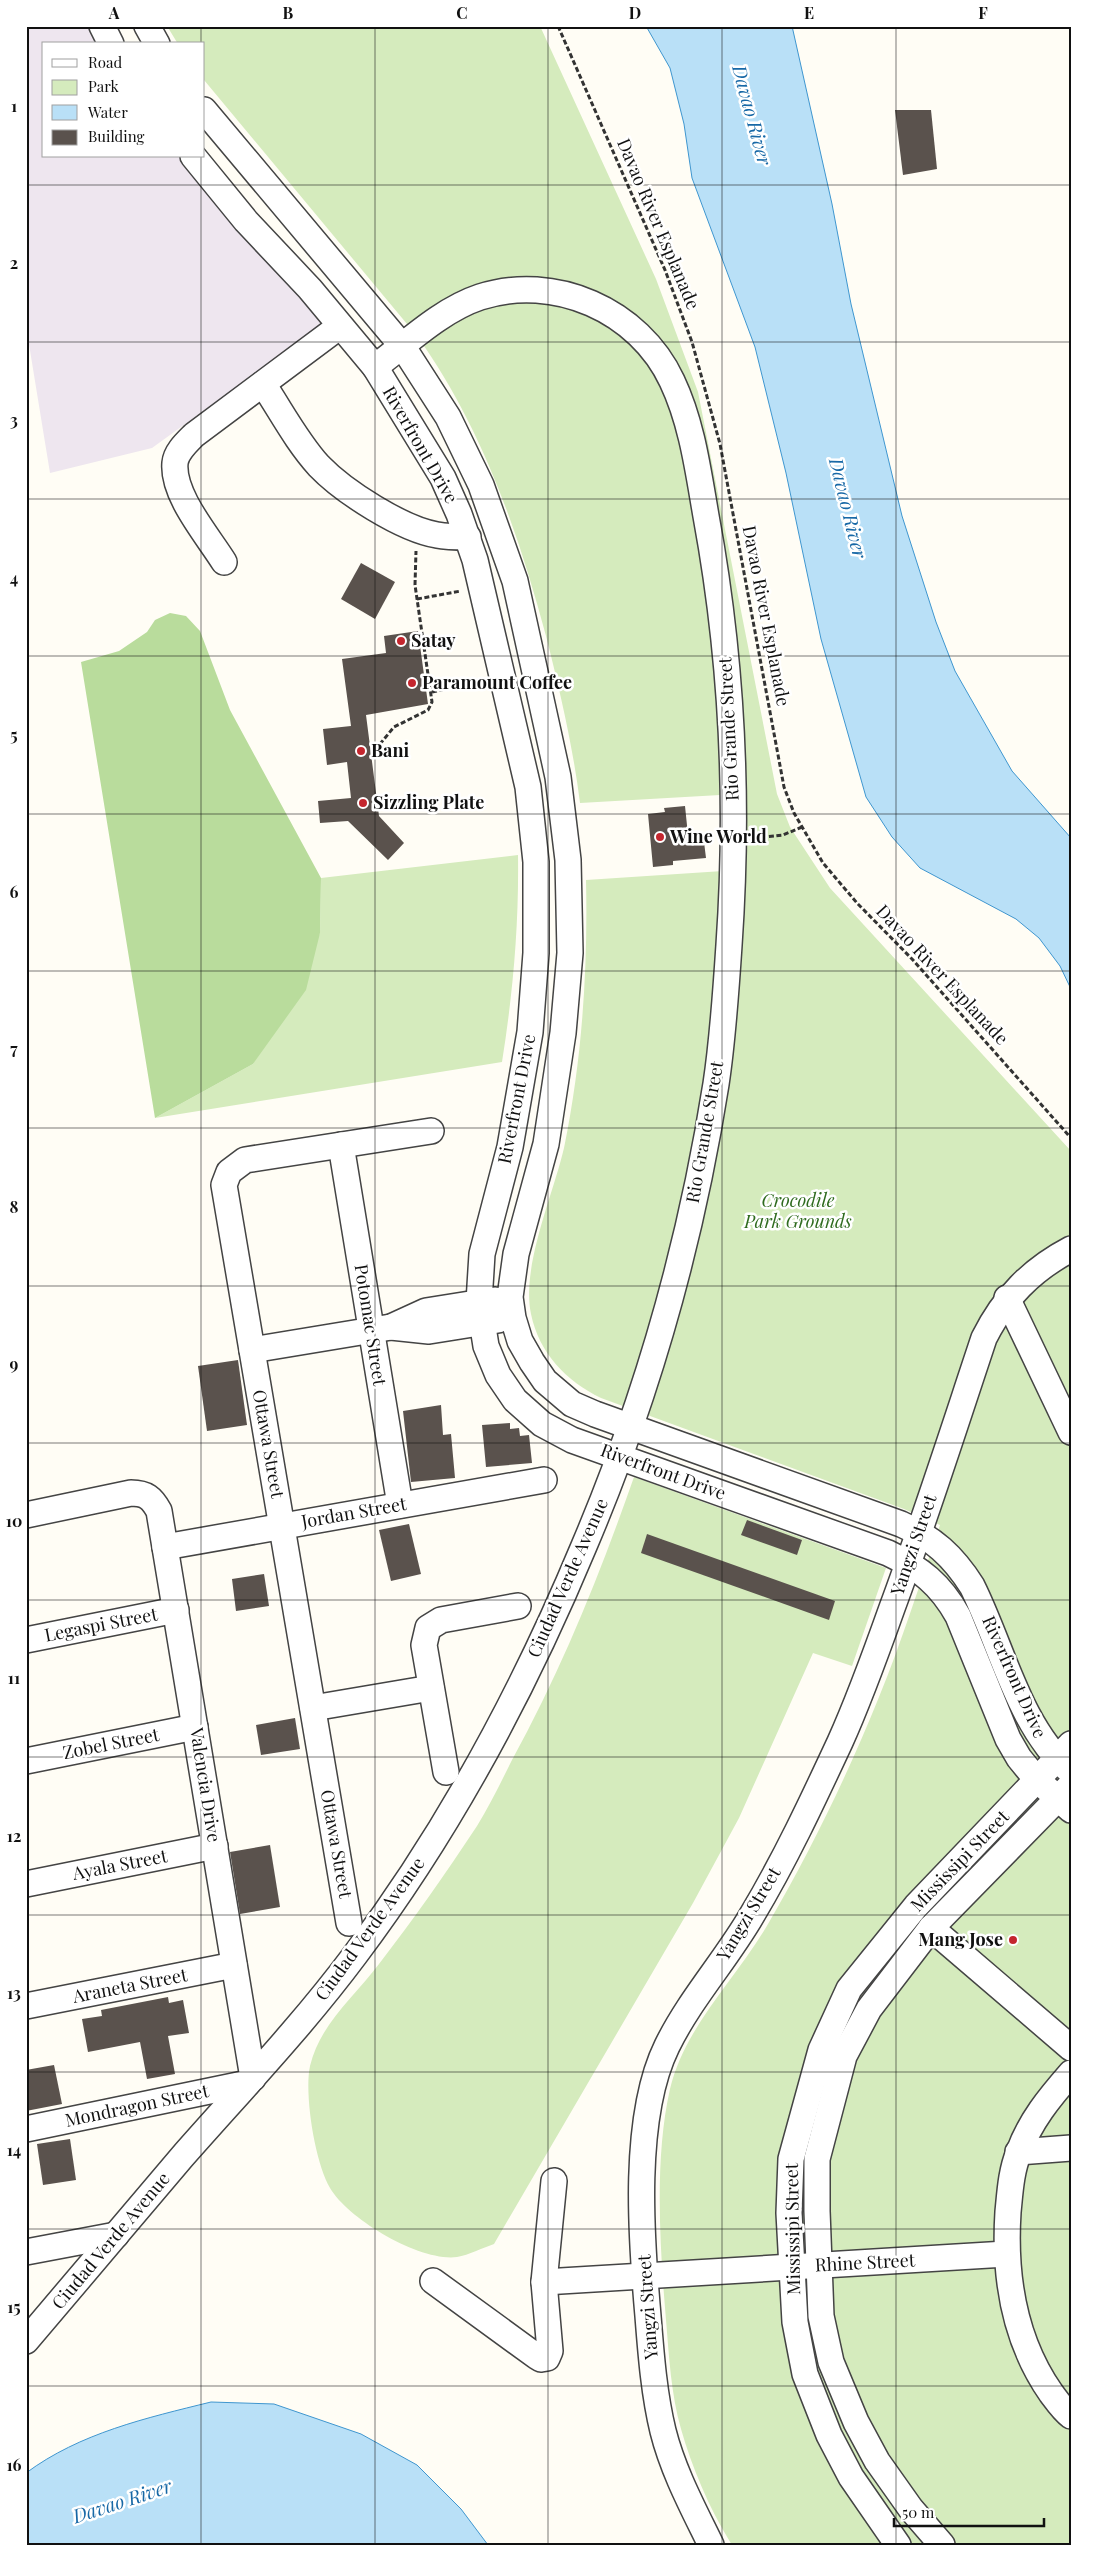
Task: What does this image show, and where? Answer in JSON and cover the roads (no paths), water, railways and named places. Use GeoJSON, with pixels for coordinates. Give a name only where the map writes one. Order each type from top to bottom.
{"type":"FeatureCollection","features":[{"type":"Feature","properties":{"kind":"street"},"geometry":{"type":"LineString","coordinates":[[102,26],[110,42]]}},
{"type":"Feature","properties":{"kind":"street"},"geometry":{"type":"LineString","coordinates":[[147,26],[156,42]]}},
{"type":"Feature","properties":{"kind":"street","name":"Riverfront Drive"},"geometry":{"type":"LineString","coordinates":[[205,111],[403,347],[448,417],[481,485],[515,581],[558,777],[568,860],[570,953],[563,1033],[546,1144],[516,1254],[512,1307],[520,1341],[545,1381],[572,1404],[629,1427],[919,1532],[938,1544],[951,1556],[972,1586],[1030,1722],[1066,1759]]}},
{"type":"Feature","properties":{"kind":"street","name":"Riverfront Drive"},"geometry":{"type":"LineString","coordinates":[[195,158],[246,221],[310,289],[375,367],[443,478],[468,537],[483,587],[528,787],[536,862],[536,953],[530,1032],[510,1147],[482,1254],[480,1313],[486,1346],[498,1375],[515,1400],[542,1424],[572,1440],[888,1553],[925,1573],[950,1601],[1008,1739],[1019,1758],[1037,1780],[1067,1798]]}},
{"type":"Feature","properties":{"kind":"street","name":"Rio Grande Street"},"geometry":{"type":"LineString","coordinates":[[375,367],[446,315],[476,298],[527,290],[552,292],[588,302],[605,310],[629,326],[651,346],[671,377],[694,448],[715,563],[727,678],[734,866],[726,986],[716,1082],[675,1284],[656,1350],[619,1457]]}},
{"type":"Feature","properties":{"kind":"street"},"geometry":{"type":"LineString","coordinates":[[224,562],[187,505],[176,479],[175,461],[182,446],[194,435],[340,326]]}},
{"type":"Feature","properties":{"kind":"street"},"geometry":{"type":"LineString","coordinates":[[263,384],[302,444],[334,482],[362,501],[420,530],[436,535],[468,537]]}},
{"type":"Feature","properties":{"kind":"street"},"geometry":{"type":"LineString","coordinates":[[483,587],[515,581]]}},
{"type":"Feature","properties":{"kind":"street","name":"Ottawa Street"},"geometry":{"type":"LineString","coordinates":[[349,1923],[225,1193],[226,1178],[234,1167],[246,1160],[431,1131]]}},
{"type":"Feature","properties":{"kind":"street","name":"Potomac Street"},"geometry":{"type":"LineString","coordinates":[[341,1145],[381,1329],[400,1505]]}},
{"type":"Feature","properties":{"kind":"street","name":"Yangzi Street"},"geometry":{"type":"LineString","coordinates":[[711,2545],[680,2482],[663,2433],[652,2370],[644,2276],[643,2194],[646,2129],[653,2084],[666,2048],[688,2008],[752,1916],[808,1810],[863,1689],[909,1563],[984,1338],[1007,1298],[1038,1270],[1071,1249]]}},
{"type":"Feature","properties":{"kind":"street"},"geometry":{"type":"LineString","coordinates":[[1007,1298],[1071,1432]]}},
{"type":"Feature","properties":{"kind":"street"},"geometry":{"type":"LineString","coordinates":[[252,1350],[381,1329],[426,1311],[480,1313],[512,1307]]}},
{"type":"Feature","properties":{"kind":"street","name":"Ciudad Verde Avenue"},"geometry":{"type":"LineString","coordinates":[[26,2341],[116,2234],[300,2024],[358,1952],[454,1809],[512,1702],[584,1548],[619,1457]]}},
{"type":"Feature","properties":{"kind":"street","name":"Jordan Street"},"geometry":{"type":"LineString","coordinates":[[165,1547],[544,1480]]}},
{"type":"Feature","properties":{"kind":"street","name":"Valencia Drive"},"geometry":{"type":"LineString","coordinates":[[26,1515],[131,1493],[149,1496],[159,1511],[215,1846],[250,2080]]}},
{"type":"Feature","properties":{"kind":"street"},"geometry":{"type":"LineString","coordinates":[[446,1772],[424,1645],[428,1628],[441,1620],[518,1606]]}},
{"type":"Feature","properties":{"kind":"street","name":"Legaspi Street"},"geometry":{"type":"LineString","coordinates":[[26,1640],[176,1610]]}},
{"type":"Feature","properties":{"kind":"street"},"geometry":{"type":"LineString","coordinates":[[313,1708],[431,1688]]}},
{"type":"Feature","properties":{"kind":"street","name":"Zobel Street"},"geometry":{"type":"LineString","coordinates":[[26,1761],[195,1727]]}},
{"type":"Feature","properties":{"kind":"street","name":"Mississipi Street"},"geometry":{"type":"LineString","coordinates":[[898,2545],[851,2477],[829,2435],[805,2374],[795,2322],[791,2267],[789,2213],[791,2159],[821,2050],[849,1989],[916,1906],[1037,1780],[1066,1759]]}},
{"type":"Feature","properties":{"kind":"street","name":"Mississipi Street"},"geometry":{"type":"LineString","coordinates":[[939,2544],[911,2510],[877,2461],[856,2422],[831,2362],[821,2316],[818,2266],[817,2159],[844,2056],[869,2009],[932,1928],[1067,1798]]}},
{"type":"Feature","properties":{"kind":"street","name":"Ayala Street"},"geometry":{"type":"LineString","coordinates":[[26,1884],[215,1846]]}},
{"type":"Feature","properties":{"kind":"street"},"geometry":{"type":"LineString","coordinates":[[932,1928],[1071,2048]]}},
{"type":"Feature","properties":{"kind":"street","name":"Araneta Street"},"geometry":{"type":"LineString","coordinates":[[26,2006],[234,1965]]}},
{"type":"Feature","properties":{"kind":"street"},"geometry":{"type":"LineString","coordinates":[[1069,2412],[1045,2384],[1026,2349],[1013,2302],[1006,2254],[1010,2184],[1018,2152],[1037,2114],[1071,2073]]}},
{"type":"Feature","properties":{"kind":"street","name":"Mondragon Street"},"geometry":{"type":"LineString","coordinates":[[26,2129],[250,2080]]}},
{"type":"Feature","properties":{"kind":"street"},"geometry":{"type":"LineString","coordinates":[[1018,2152],[1071,2148]]}},
{"type":"Feature","properties":{"kind":"street"},"geometry":{"type":"LineString","coordinates":[[433,2280],[541,2359],[547,2358],[550,2351],[544,2282],[554,2181]]}},
{"type":"Feature","properties":{"kind":"street"},"geometry":{"type":"LineString","coordinates":[[26,2252],[116,2234]]}},
{"type":"Feature","properties":{"kind":"street","name":"Rhine Street"},"geometry":{"type":"LineString","coordinates":[[544,2282],[1006,2254]]}},
{"type":"Feature","properties":{"kind":"water","name":"Davao River"},"geometry":{"type":"Polygon","coordinates":[[[646,26],[792,26],[832,204],[851,304],[902,516],[936,622],[955,671],[1012,771],[1071,838],[1071,989],[1060,966],[1039,938],[1016,919],[920,868],[892,837],[866,797],[821,639],[786,473],[755,347],[692,178],[684,124],[670,68],[646,26]]]}},
{"type":"Feature","properties":{"kind":"water","name":"Davao River"},"geometry":{"type":"Polygon","coordinates":[[[211,2402],[274,2404],[361,2434],[417,2465],[461,2509],[488,2545],[26,2545],[26,2473],[69,2447],[114,2428],[211,2402]]]}},
{"type":"Feature","properties":{"kind":"place","name":"Satay"},"geometry":{"type":"Point","coordinates":[401,641]}},
{"type":"Feature","properties":{"kind":"place","name":"Paramount Coffee"},"geometry":{"type":"Point","coordinates":[412,683]}},
{"type":"Feature","properties":{"kind":"place","name":"Bani"},"geometry":{"type":"Point","coordinates":[361,751]}},
{"type":"Feature","properties":{"kind":"place","name":"Sizzling Plate"},"geometry":{"type":"Point","coordinates":[363,803]}},
{"type":"Feature","properties":{"kind":"place","name":"Wine World"},"geometry":{"type":"Point","coordinates":[660,837]}},
{"type":"Feature","properties":{"kind":"place","name":"Mang Jose"},"geometry":{"type":"Point","coordinates":[1013,1940]}},
{"type":"Feature","properties":{"kind":"park label","name":"Crocodile Park Grounds"},"geometry":{"type":"Point","coordinates":[798,1211]}}]}
